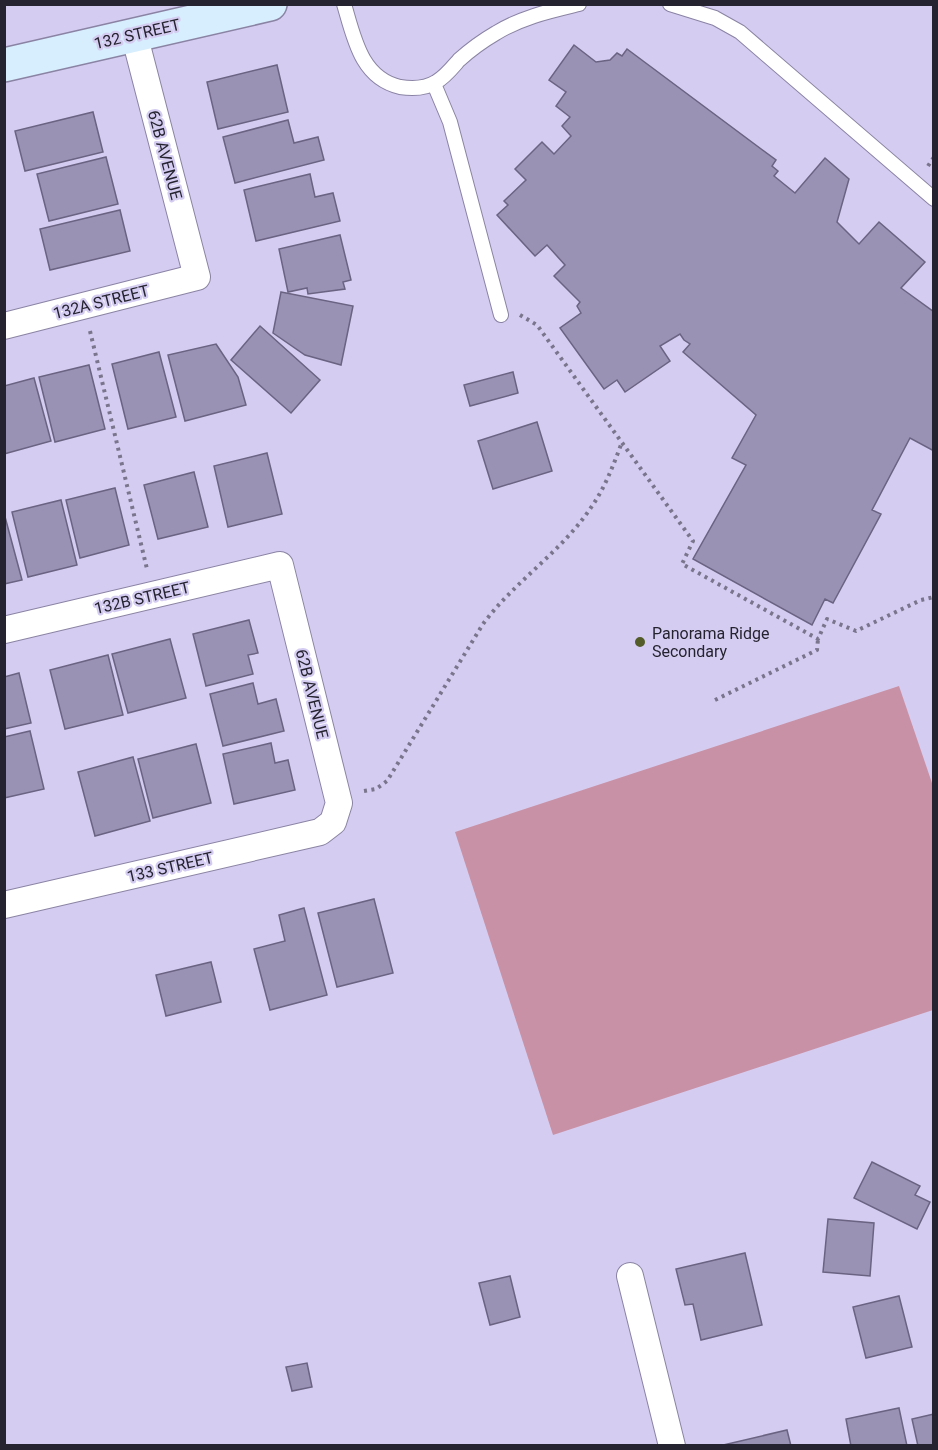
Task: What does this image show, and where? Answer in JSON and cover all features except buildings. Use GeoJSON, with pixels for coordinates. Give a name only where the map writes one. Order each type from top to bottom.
{"type":"FeatureCollection","features":[{"type":"Feature","properties":{"kind":"main road","name":"132 STREET"},"geometry":{"type":"LineString","coordinates":[[4,64],[270,4]]}},
{"type":"Feature","properties":{"kind":"street","name":"62B AVENUE"},"geometry":{"type":"LineString","coordinates":[[134,34],[197,277]]}},
{"type":"Feature","properties":{"kind":"street","name":"132A STREET"},"geometry":{"type":"LineString","coordinates":[[4,326],[197,277]]}},
{"type":"Feature","properties":{"kind":"street","name":"62B AVENUE"},"geometry":{"type":"LineString","coordinates":[[280,565],[339,803],[333,822]]}},
{"type":"Feature","properties":{"kind":"street","name":"132B STREET"},"geometry":{"type":"LineString","coordinates":[[4,630],[280,565]]}},
{"type":"Feature","properties":{"kind":"street","name":"133 STREET"},"geometry":{"type":"LineString","coordinates":[[4,905],[320,832],[333,822]]}},
{"type":"Feature","properties":{"kind":"street"},"geometry":{"type":"LineString","coordinates":[[630,1276],[672,1446]]}},
{"type":"Feature","properties":{"kind":"lane"},"geometry":{"type":"LineString","coordinates":[[344,4],[358,50],[365,64],[392,85],[410,89],[434,84],[478,46],[514,22],[579,4]]}},
{"type":"Feature","properties":{"kind":"lane"},"geometry":{"type":"LineString","coordinates":[[670,4],[715,18],[740,32],[933,199]]}},
{"type":"Feature","properties":{"kind":"lane"},"geometry":{"type":"LineString","coordinates":[[434,84],[450,122],[500,309]]}},
{"type":"Feature","properties":{"kind":"path"},"geometry":{"type":"LineString","coordinates":[[928,166],[933,157]]}},
{"type":"Feature","properties":{"kind":"path"},"geometry":{"type":"LineString","coordinates":[[500,309],[537,325],[693,541],[682,564],[818,639]]}},
{"type":"Feature","properties":{"kind":"path"},"geometry":{"type":"LineString","coordinates":[[88,322],[149,576]]}},
{"type":"Feature","properties":{"kind":"path"},"geometry":{"type":"LineString","coordinates":[[357,793],[376,789],[387,781],[496,606],[573,531],[590,510],[607,482],[622,442]]}},
{"type":"Feature","properties":{"kind":"path"},"geometry":{"type":"LineString","coordinates":[[715,700],[817,650],[818,639],[827,619],[856,631],[921,600],[933,597]]}},
{"type":"Feature","properties":{"kind":"shaded area"},"geometry":{"type":"Polygon","coordinates":[[[899,686],[933,786],[933,1010],[553,1135],[455,832],[899,686]]]}},
{"type":"Feature","properties":{"kind":"place","name":"Panorama Ridge Secondary"},"geometry":{"type":"Point","coordinates":[640,642]}}]}
